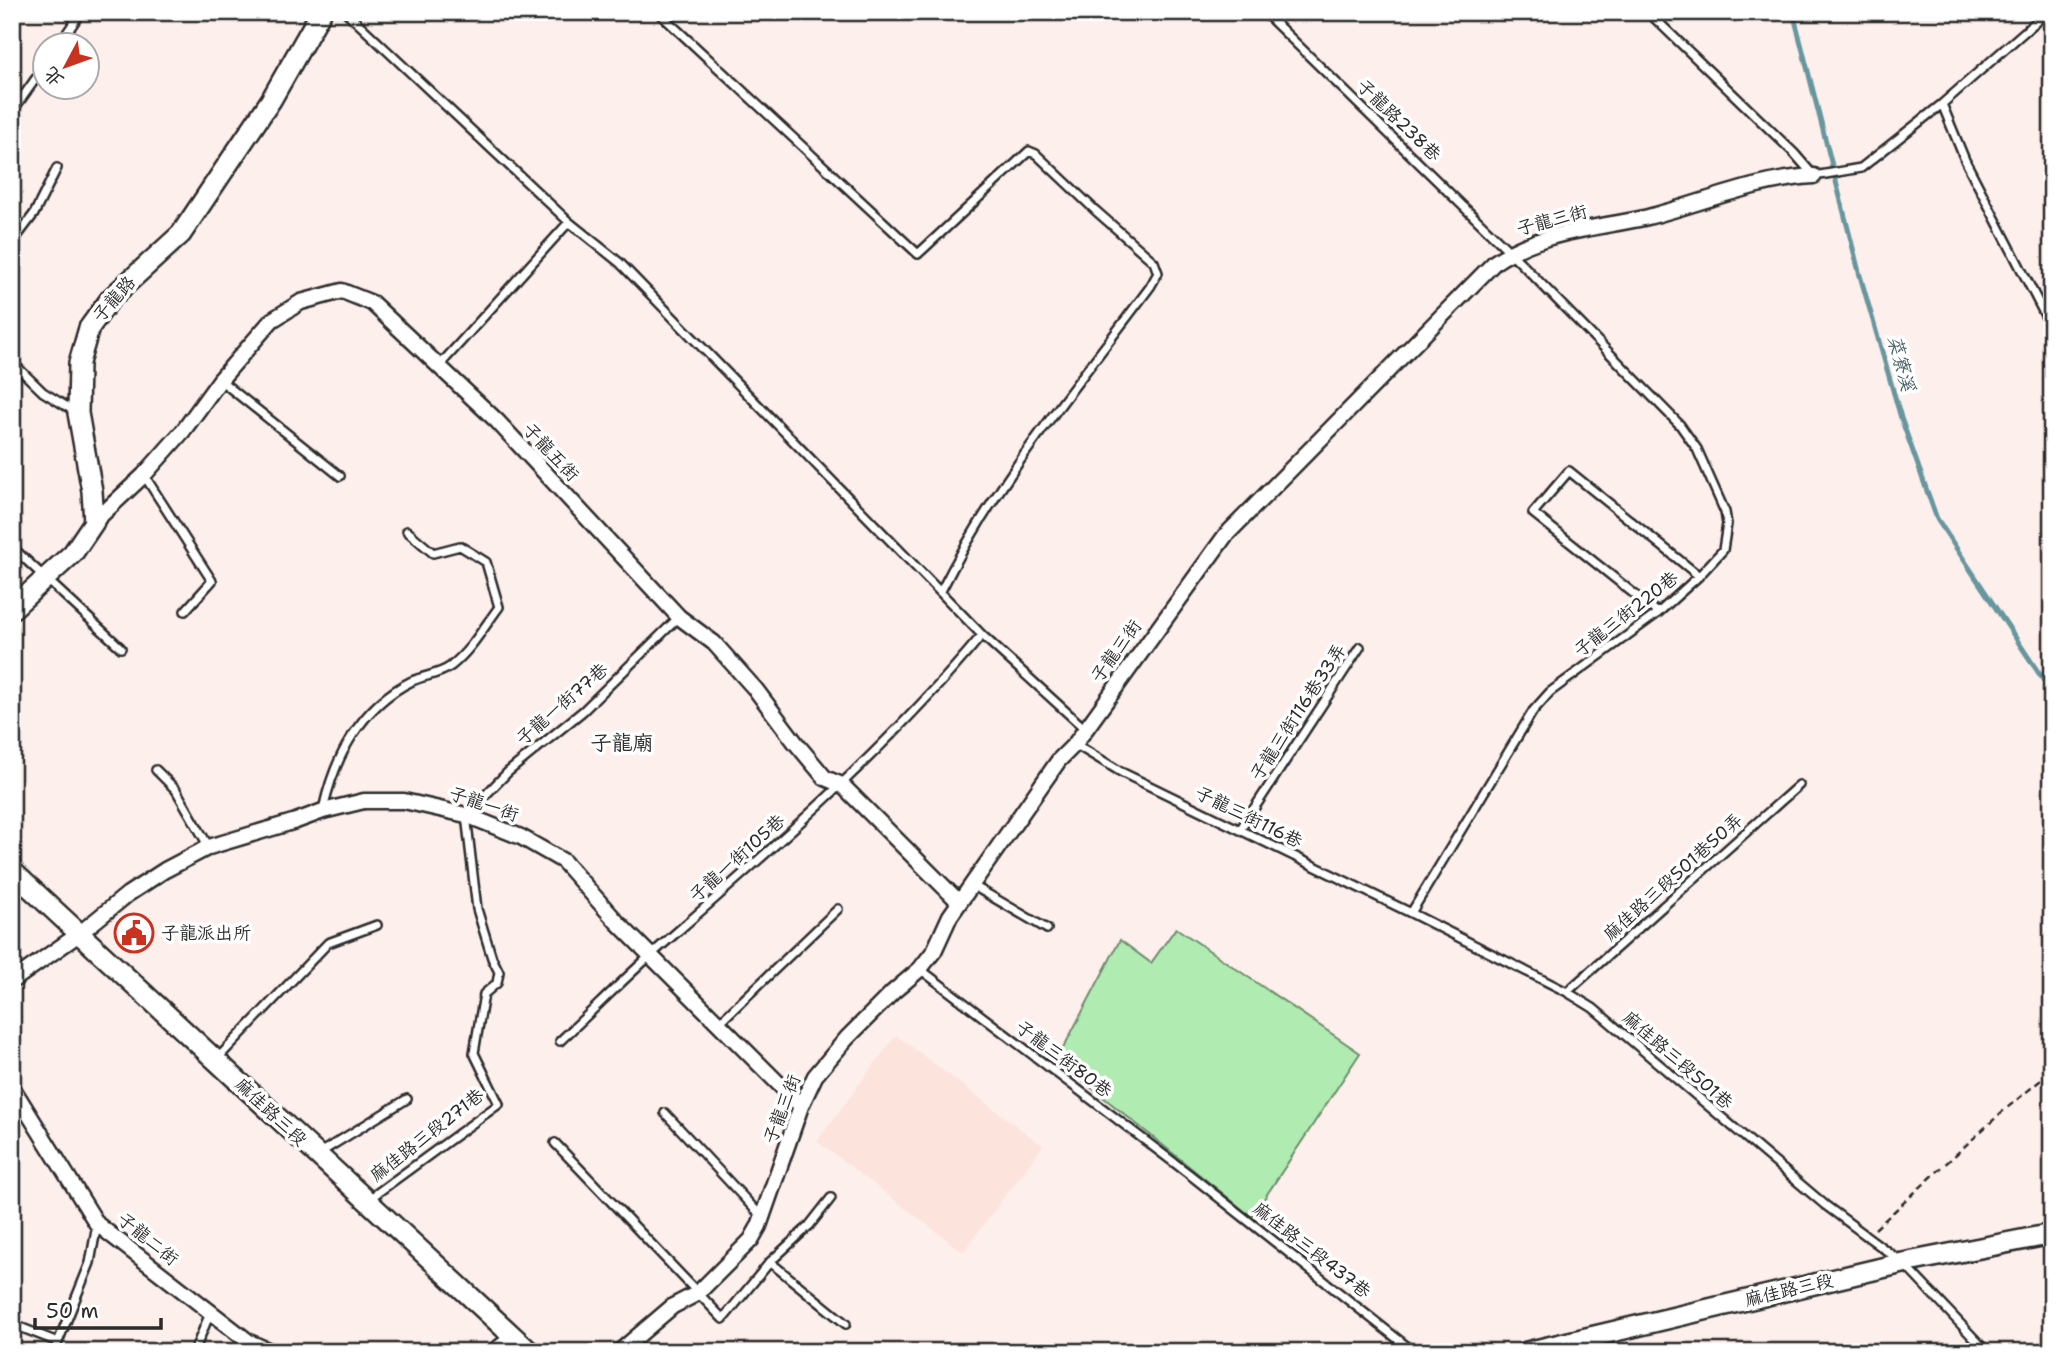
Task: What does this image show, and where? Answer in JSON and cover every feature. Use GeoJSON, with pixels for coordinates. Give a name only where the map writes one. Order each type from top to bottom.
{"type":"FeatureCollection","features":[{"type":"Feature","properties":{"kind":"main road","name":"子龍路"},"geometry":{"type":"LineString","coordinates":[[94,522],[92,491],[78,413],[79,363],[89,328],[111,298],[181,234],[271,100],[321,12]]}},
{"type":"Feature","properties":{"kind":"main road"},"geometry":{"type":"LineString","coordinates":[[12,609],[73,553],[94,522]]}},
{"type":"Feature","properties":{"kind":"main road","name":"麻佳路三段"},"geometry":{"type":"LineString","coordinates":[[12,871],[530,1352]]}},
{"type":"Feature","properties":{"kind":"main road","name":"麻佳路三段"},"geometry":{"type":"LineString","coordinates":[[1527,1352],[1903,1264],[2052,1234]]}},
{"type":"Feature","properties":{"kind":"street","name":"子龍三街"},"geometry":{"type":"LineString","coordinates":[[619,1352],[673,1306],[698,1293],[751,1240],[762,1218],[801,1106],[815,1076],[893,992],[920,969],[934,951],[959,902],[1059,760],[1075,744],[1225,536],[1496,262],[1533,241],[1647,217],[1788,177],[1814,176]]}},
{"type":"Feature","properties":{"kind":"street","name":"子龍五街"},"geometry":{"type":"LineString","coordinates":[[94,522],[144,475],[183,431],[220,380],[272,320],[301,302],[342,291],[372,303],[497,421],[679,617],[722,653],[756,690],[825,778],[842,785],[959,902]]}},
{"type":"Feature","properties":{"kind":"street","name":"子龍一街"},"geometry":{"type":"LineString","coordinates":[[79,934],[128,894],[209,846],[364,801],[404,801],[466,815],[521,837],[563,861],[617,922],[801,1106]]}},
{"type":"Feature","properties":{"kind":"street"},"geometry":{"type":"LineString","coordinates":[[12,981],[79,934]]}},
{"type":"Feature","properties":{"kind":"street","name":"子龍二街"},"geometry":{"type":"LineString","coordinates":[[12,1087],[97,1224],[210,1312],[248,1347],[272,1352]]}},
{"type":"Feature","properties":{"kind":"street"},"geometry":{"type":"LineString","coordinates":[[493,1352],[514,1337]]}},
{"type":"Feature","properties":{"kind":"lane"},"geometry":{"type":"LineString","coordinates":[[67,32],[81,12]]}},
{"type":"Feature","properties":{"kind":"lane"},"geometry":{"type":"LineString","coordinates":[[346,12],[569,222],[620,263],[982,635],[1084,728]]}},
{"type":"Feature","properties":{"kind":"lane"},"geometry":{"type":"LineString","coordinates":[[658,12],[918,254],[1029,151],[1036,154],[1154,262],[1158,273],[1150,287],[1003,485],[961,550],[940,591]]}},
{"type":"Feature","properties":{"kind":"lane","name":"子龍路238巷"},"geometry":{"type":"LineString","coordinates":[[1264,12],[1510,252]]}},
{"type":"Feature","properties":{"kind":"lane"},"geometry":{"type":"LineString","coordinates":[[1648,12],[1794,152],[1814,176],[1861,168],[1942,104],[2048,12]]}},
{"type":"Feature","properties":{"kind":"lane"},"geometry":{"type":"LineString","coordinates":[[12,112],[32,84]]}},
{"type":"Feature","properties":{"kind":"lane"},"geometry":{"type":"LineString","coordinates":[[1942,104],[1970,171],[2052,329]]}},
{"type":"Feature","properties":{"kind":"lane"},"geometry":{"type":"LineString","coordinates":[[12,243],[34,214],[57,168]]}},
{"type":"Feature","properties":{"kind":"lane"},"geometry":{"type":"LineString","coordinates":[[439,366],[569,222]]}},
{"type":"Feature","properties":{"kind":"lane","name":"子龍三街220巷"},"geometry":{"type":"LineString","coordinates":[[1411,913],[1533,711],[1559,685],[1658,613],[1699,576],[1723,550],[1727,524],[1722,502],[1696,449],[1680,425],[1510,252]]}},
{"type":"Feature","properties":{"kind":"lane"},"geometry":{"type":"LineString","coordinates":[[12,362],[52,399],[78,413]]}},
{"type":"Feature","properties":{"kind":"lane"},"geometry":{"type":"LineString","coordinates":[[220,380],[340,476]]}},
{"type":"Feature","properties":{"kind":"lane"},"geometry":{"type":"LineString","coordinates":[[1658,613],[1533,513],[1569,471],[1699,576]]}},
{"type":"Feature","properties":{"kind":"lane"},"geometry":{"type":"LineString","coordinates":[[144,475],[212,581],[185,611]]}},
{"type":"Feature","properties":{"kind":"lane"},"geometry":{"type":"LineString","coordinates":[[323,811],[330,780],[342,751],[354,732],[390,694],[414,680],[437,675],[451,666],[468,650],[499,607],[485,562],[460,546],[433,553],[407,531]]}},
{"type":"Feature","properties":{"kind":"lane"},"geometry":{"type":"LineString","coordinates":[[12,547],[121,648]]}},
{"type":"Feature","properties":{"kind":"lane","name":"子龍一街77巷"},"geometry":{"type":"LineString","coordinates":[[466,815],[508,772],[583,711],[679,617]]}},
{"type":"Feature","properties":{"kind":"lane","name":"子龍一街105巷"},"geometry":{"type":"LineString","coordinates":[[560,1041],[651,955],[842,785],[939,687],[982,635]]}},
{"type":"Feature","properties":{"kind":"lane","name":"子龍三街116巷33弄"},"geometry":{"type":"LineString","coordinates":[[1240,830],[1360,647]]}},
{"type":"Feature","properties":{"kind":"lane","name":"子龍三街116巷"},"geometry":{"type":"LineString","coordinates":[[1075,744],[1121,772],[1411,913]]}},
{"type":"Feature","properties":{"kind":"lane"},"geometry":{"type":"LineString","coordinates":[[156,770],[176,790],[209,846]]}},
{"type":"Feature","properties":{"kind":"lane","name":"麻佳路三段501巷50弄"},"geometry":{"type":"LineString","coordinates":[[1567,992],[1799,785]]}},
{"type":"Feature","properties":{"kind":"lane","name":"麻佳路三段271巷"},"geometry":{"type":"LineString","coordinates":[[367,1201],[499,1104],[474,1053],[484,994],[498,983],[499,972],[477,909],[466,815]]}},
{"type":"Feature","properties":{"kind":"lane"},"geometry":{"type":"LineString","coordinates":[[972,884],[1046,929]]}},
{"type":"Feature","properties":{"kind":"lane"},"geometry":{"type":"LineString","coordinates":[[717,1024],[838,909]]}},
{"type":"Feature","properties":{"kind":"lane","name":"麻佳路三段501巷"},"geometry":{"type":"LineString","coordinates":[[1411,913],[1567,992],[1593,1008],[1825,1205],[1903,1264],[1987,1352]]}},
{"type":"Feature","properties":{"kind":"lane"},"geometry":{"type":"LineString","coordinates":[[216,1060],[328,943],[377,925]]}},
{"type":"Feature","properties":{"kind":"lane","name":"子龍三街80巷"},"geometry":{"type":"LineString","coordinates":[[920,969],[1189,1174]]}},
{"type":"Feature","properties":{"kind":"lane"},"geometry":{"type":"LineString","coordinates":[[318,1155],[407,1098]]}},
{"type":"Feature","properties":{"kind":"lane"},"geometry":{"type":"LineString","coordinates":[[666,1113],[762,1218]]}},
{"type":"Feature","properties":{"kind":"lane"},"geometry":{"type":"LineString","coordinates":[[555,1143],[723,1319],[770,1262],[809,1226],[831,1198]]}},
{"type":"Feature","properties":{"kind":"lane","name":"麻佳路三段437巷"},"geometry":{"type":"LineString","coordinates":[[1189,1174],[1415,1352]]}},
{"type":"Feature","properties":{"kind":"lane"},"geometry":{"type":"LineString","coordinates":[[54,1352],[90,1263],[97,1224]]}},
{"type":"Feature","properties":{"kind":"lane"},"geometry":{"type":"LineString","coordinates":[[770,1262],[846,1324]]}},
{"type":"Feature","properties":{"kind":"lane"},"geometry":{"type":"LineString","coordinates":[[194,1352],[210,1312]]}},
{"type":"Feature","properties":{"kind":"lane"},"geometry":{"type":"LineString","coordinates":[[12,1324],[58,1342]]}},
{"type":"Feature","properties":{"kind":"path"},"geometry":{"type":"LineString","coordinates":[[1867,1236],[2002,1112],[2052,1071]]}},
{"type":"Feature","properties":{"kind":"shaded area"},"geometry":{"type":"Polygon","coordinates":[[[896,1035],[1043,1146],[963,1252],[817,1141],[896,1035]]]}},
{"type":"Feature","properties":{"kind":"green space"},"geometry":{"type":"Polygon","coordinates":[[[1176,928],[1360,1053],[1252,1217],[1057,1060],[1120,940],[1151,963],[1176,928]]]}},
{"type":"Feature","properties":{"kind":"waterway","name":"菜寮溪"},"geometry":{"type":"LineString","coordinates":[[1793,12],[1859,272],[1901,418],[1937,519],[2052,693]]}},
{"type":"Feature","properties":{"kind":"place","name":"子龍派出所"},"geometry":{"type":"Point","coordinates":[134,933]}},
{"type":"Feature","properties":{"kind":"district","name":"子龍廟"},"geometry":{"type":"Point","coordinates":[622,743]}}]}
